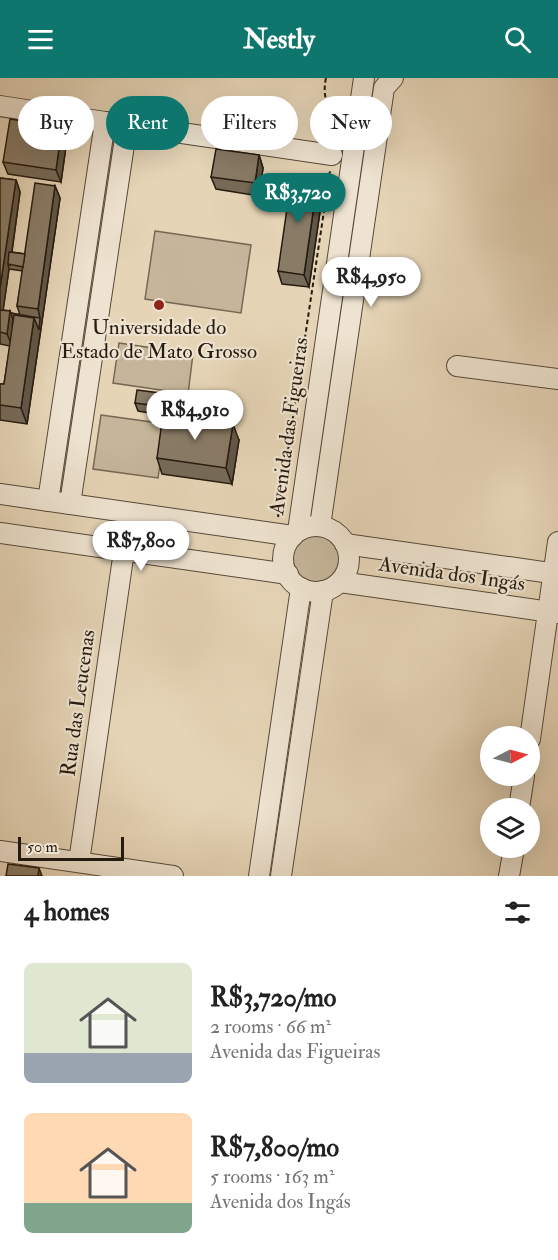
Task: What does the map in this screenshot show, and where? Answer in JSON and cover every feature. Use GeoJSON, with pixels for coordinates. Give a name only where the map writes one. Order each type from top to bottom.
{"type":"FeatureCollection","features":[{"type":"Feature","properties":{"kind":"street","name":"Avenida das Figueiras"},"geometry":{"type":"LineString","coordinates":[[260,876],[295,581],[284,553],[295,534],[364,78]]}},
{"type":"Feature","properties":{"kind":"street"},"geometry":{"type":"LineString","coordinates":[[281,876],[331,586],[349,564],[345,544],[337,533],[320,526],[384,88],[393,78]]}},
{"type":"Feature","properties":{"kind":"street"},"geometry":{"type":"LineString","coordinates":[[0,106],[105,122],[48,501]]}},
{"type":"Feature","properties":{"kind":"street"},"geometry":{"type":"LineString","coordinates":[[189,134],[332,154]]}},
{"type":"Feature","properties":{"kind":"street"},"geometry":{"type":"LineString","coordinates":[[70,504],[123,150]]}},
{"type":"Feature","properties":{"kind":"street"},"geometry":{"type":"LineString","coordinates":[[457,366],[558,379]]}},
{"type":"Feature","properties":{"kind":"street"},"geometry":{"type":"LineString","coordinates":[[0,494],[295,534]]}},
{"type":"Feature","properties":{"kind":"street","name":"Avenida das Figueiras"},"geometry":{"type":"LineString","coordinates":[[295,534],[305,528],[320,526]]}},
{"type":"Feature","properties":{"kind":"street"},"geometry":{"type":"LineString","coordinates":[[0,533],[124,551],[295,581],[311,591],[331,586]]}},
{"type":"Feature","properties":{"kind":"street"},"geometry":{"type":"LineString","coordinates":[[532,726],[553,613],[558,542]]}},
{"type":"Feature","properties":{"kind":"street","name":"Avenida dos Ingás"},"geometry":{"type":"LineString","coordinates":[[345,544],[556,574]]}},
{"type":"Feature","properties":{"kind":"street","name":"Rua das Leucenas"},"geometry":{"type":"LineString","coordinates":[[79,862],[124,551]]}},
{"type":"Feature","properties":{"kind":"street","name":"Avenida dos Ingás"},"geometry":{"type":"LineString","coordinates":[[331,586],[553,613]]}},
{"type":"Feature","properties":{"kind":"street"},"geometry":{"type":"LineString","coordinates":[[0,851],[173,876]]}},
{"type":"Feature","properties":{"kind":"street"},"geometry":{"type":"LineString","coordinates":[[510,876],[513,858]]}},
{"type":"Feature","properties":{"kind":"path"},"geometry":{"type":"LineString","coordinates":[[267,516],[279,517],[336,131],[326,105],[326,78]]}},
{"type":"Feature","properties":{"kind":"shaded area"},"geometry":{"type":"Polygon","coordinates":[[[155,231],[251,245],[241,313],[145,299],[155,231]]]}},
{"type":"Feature","properties":{"kind":"shaded area"},"geometry":{"type":"Polygon","coordinates":[[[119,343],[193,354],[188,394],[113,383],[119,343]]]}},
{"type":"Feature","properties":{"kind":"shaded area"},"geometry":{"type":"Polygon","coordinates":[[[101,415],[166,424],[158,478],[93,469],[101,415]]]}},
{"type":"Feature","properties":{"kind":"shaded area"},"geometry":{"type":"Polygon","coordinates":[[[316,535],[333,542],[340,559],[333,576],[316,583],[299,576],[292,559],[299,542],[316,535]]]}},
{"type":"Feature","properties":{"kind":"building"},"geometry":{"type":"Polygon","coordinates":[[[10,119],[18,120],[18,150],[59,150],[56,170],[3,162],[10,119]]]}},
{"type":"Feature","properties":{"kind":"building"},"geometry":{"type":"Polygon","coordinates":[[[216,150],[259,155],[255,183],[211,177],[216,150]]]}},
{"type":"Feature","properties":{"kind":"building"},"geometry":{"type":"Polygon","coordinates":[[[292,174],[318,178],[304,275],[278,271],[292,174]]]}},
{"type":"Feature","properties":{"kind":"building"},"geometry":{"type":"Polygon","coordinates":[[[0,178],[16,180],[0,288],[0,178]]]}},
{"type":"Feature","properties":{"kind":"building"},"geometry":{"type":"Polygon","coordinates":[[[35,183],[55,186],[38,309],[17,306],[35,183]]]}},
{"type":"Feature","properties":{"kind":"building"},"geometry":{"type":"Polygon","coordinates":[[[9,252],[25,254],[23,267],[8,264],[9,252]]]}},
{"type":"Feature","properties":{"kind":"building"},"geometry":{"type":"Polygon","coordinates":[[[0,310],[10,311],[7,334],[0,332],[0,310]]]}},
{"type":"Feature","properties":{"kind":"building"},"geometry":{"type":"Polygon","coordinates":[[[11,313],[40,318],[39,330],[34,318],[14,315],[12,326],[11,313]]]}},
{"type":"Feature","properties":{"kind":"building"},"geometry":{"type":"Polygon","coordinates":[[[14,315],[34,318],[21,408],[0,405],[0,384],[4,384],[14,315]]]}},
{"type":"Feature","properties":{"kind":"building"},"geometry":{"type":"Polygon","coordinates":[[[137,390],[160,393],[158,406],[135,403],[137,390]]]}},
{"type":"Feature","properties":{"kind":"building"},"geometry":{"type":"Polygon","coordinates":[[[163,414],[233,424],[226,468],[157,458],[163,414]]]}},
{"type":"Feature","properties":{"kind":"building"},"geometry":{"type":"Polygon","coordinates":[[[8,864],[39,868],[38,876],[6,876],[8,864]]]}},
{"type":"Feature","properties":{"kind":"place","name":"Universidade do Estado de Mato Grosso"},"geometry":{"type":"Point","coordinates":[159,305]}}]}
